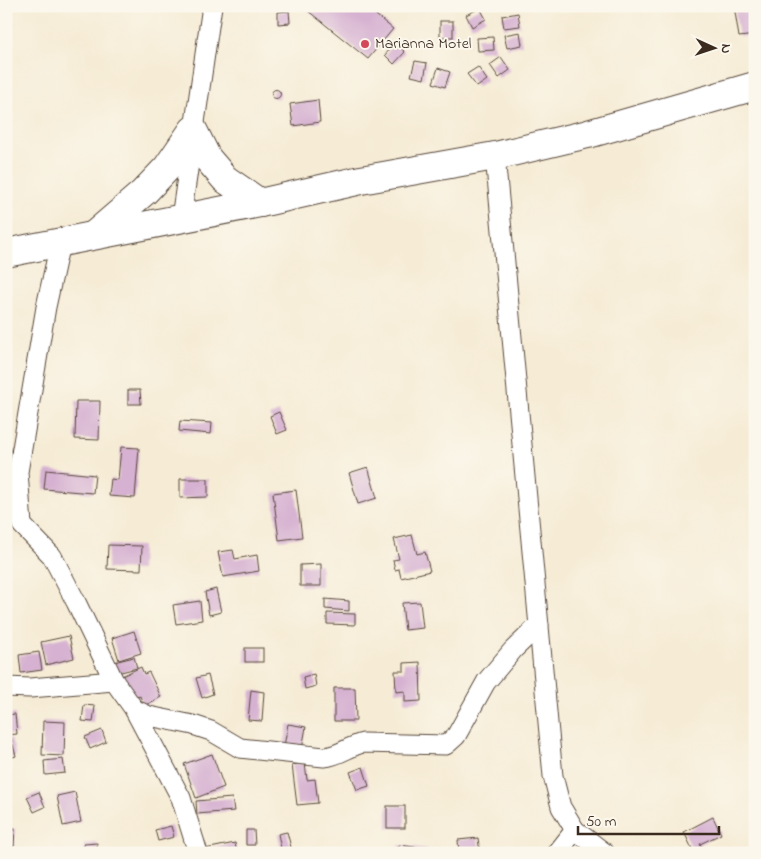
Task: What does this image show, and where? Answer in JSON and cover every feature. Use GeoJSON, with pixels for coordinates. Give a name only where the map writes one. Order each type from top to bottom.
{"type":"FeatureCollection","features":[{"type":"Feature","properties":{"kind":"main road"},"geometry":{"type":"LineString","coordinates":[[6,253],[260,203],[361,180],[495,156],[588,134],[755,86]]}},
{"type":"Feature","properties":{"kind":"main road"},"geometry":{"type":"LineString","coordinates":[[93,236],[144,192],[167,168],[193,130],[207,158],[225,179],[260,203]]}},
{"type":"Feature","properties":{"kind":"street"},"geometry":{"type":"LineString","coordinates":[[181,218],[212,6]]}},
{"type":"Feature","properties":{"kind":"street"},"geometry":{"type":"LineString","coordinates":[[495,156],[553,776],[561,807],[575,830],[605,853]]}},
{"type":"Feature","properties":{"kind":"street"},"geometry":{"type":"LineString","coordinates":[[60,243],[46,307],[18,472],[22,525],[52,556],[114,681],[134,709],[180,798],[198,853]]}},
{"type":"Feature","properties":{"kind":"street"},"geometry":{"type":"LineString","coordinates":[[134,709],[149,716],[193,725],[211,731],[240,748],[267,752],[324,757],[332,756],[356,744],[363,743],[446,745],[456,736],[486,682],[513,650],[539,625]]}},
{"type":"Feature","properties":{"kind":"street"},"geometry":{"type":"LineString","coordinates":[[6,686],[30,688],[114,681]]}},
{"type":"Feature","properties":{"kind":"street"},"geometry":{"type":"LineString","coordinates":[[557,853],[575,830]]}},
{"type":"Feature","properties":{"kind":"building","name":"Marianna Motel"},"geometry":{"type":"Polygon","coordinates":[[[302,6],[365,6],[393,29],[368,59],[302,6]]]}},
{"type":"Feature","properties":{"kind":"building"},"geometry":{"type":"Polygon","coordinates":[[[734,6],[755,6],[755,35],[739,37],[734,6]]]}},
{"type":"Feature","properties":{"kind":"building","name":"Marianna Motel"},"geometry":{"type":"Polygon","coordinates":[[[480,8],[486,19],[472,27],[466,15],[480,8]]]}},
{"type":"Feature","properties":{"kind":"building"},"geometry":{"type":"Polygon","coordinates":[[[289,11],[290,23],[278,24],[278,12],[289,11]]]}},
{"type":"Feature","properties":{"kind":"building","name":"Marianna Motel"},"geometry":{"type":"Polygon","coordinates":[[[518,13],[520,26],[504,28],[502,16],[518,13]]]}},
{"type":"Feature","properties":{"kind":"building","name":"Marianna Motel"},"geometry":{"type":"Polygon","coordinates":[[[440,21],[453,21],[453,37],[440,37],[440,21]]]}},
{"type":"Feature","properties":{"kind":"building","name":"Marianna Motel"},"geometry":{"type":"Polygon","coordinates":[[[520,32],[522,45],[507,48],[504,35],[520,32]]]}},
{"type":"Feature","properties":{"kind":"building","name":"Marianna Motel"},"geometry":{"type":"Polygon","coordinates":[[[493,37],[494,50],[478,51],[477,38],[493,37]]]}},
{"type":"Feature","properties":{"kind":"building","name":"Marianna Motel"},"geometry":{"type":"Polygon","coordinates":[[[395,43],[405,52],[394,64],[385,55],[395,43]]]}},
{"type":"Feature","properties":{"kind":"building","name":"Marianna Motel"},"geometry":{"type":"Polygon","coordinates":[[[501,57],[510,70],[499,78],[490,65],[501,57]]]}},
{"type":"Feature","properties":{"kind":"building","name":"Marianna Motel"},"geometry":{"type":"Polygon","coordinates":[[[415,61],[427,63],[424,79],[411,76],[415,61]]]}},
{"type":"Feature","properties":{"kind":"building","name":"Marianna Motel"},"geometry":{"type":"Polygon","coordinates":[[[478,67],[487,80],[477,87],[467,74],[478,67]]]}},
{"type":"Feature","properties":{"kind":"building","name":"Marianna Motel"},"geometry":{"type":"Polygon","coordinates":[[[438,68],[450,72],[445,87],[433,83],[438,68]]]}},
{"type":"Feature","properties":{"kind":"building"},"geometry":{"type":"Polygon","coordinates":[[[276,89],[281,94],[276,99],[271,94],[276,89]]]}},
{"type":"Feature","properties":{"kind":"building"},"geometry":{"type":"Polygon","coordinates":[[[318,100],[320,122],[293,126],[290,104],[318,100]]]}},
{"type":"Feature","properties":{"kind":"building"},"geometry":{"type":"Polygon","coordinates":[[[128,390],[140,390],[141,404],[128,404],[128,390]]]}},
{"type":"Feature","properties":{"kind":"building"},"geometry":{"type":"Polygon","coordinates":[[[76,401],[100,401],[99,440],[75,439],[76,401]]]}},
{"type":"Feature","properties":{"kind":"building"},"geometry":{"type":"Polygon","coordinates":[[[279,412],[287,430],[277,434],[270,416],[279,412]]]}},
{"type":"Feature","properties":{"kind":"building"},"geometry":{"type":"Polygon","coordinates":[[[180,421],[212,423],[211,434],[179,431],[180,421]]]}},
{"type":"Feature","properties":{"kind":"building"},"geometry":{"type":"Polygon","coordinates":[[[121,447],[139,448],[135,498],[109,496],[111,479],[118,480],[121,447]]]}},
{"type":"Feature","properties":{"kind":"building"},"geometry":{"type":"Polygon","coordinates":[[[368,467],[377,498],[358,504],[349,473],[368,467]]]}},
{"type":"Feature","properties":{"kind":"building"},"geometry":{"type":"Polygon","coordinates":[[[46,470],[95,475],[93,493],[44,489],[46,470]]]}},
{"type":"Feature","properties":{"kind":"building"},"geometry":{"type":"Polygon","coordinates":[[[180,479],[208,479],[208,497],[180,498],[180,479]]]}},
{"type":"Feature","properties":{"kind":"building"},"geometry":{"type":"Polygon","coordinates":[[[296,490],[302,537],[279,540],[273,493],[296,490]]]}},
{"type":"Feature","properties":{"kind":"building"},"geometry":{"type":"Polygon","coordinates":[[[412,535],[417,554],[425,552],[430,571],[401,578],[399,569],[395,570],[393,560],[399,559],[394,539],[412,535]]]}},
{"type":"Feature","properties":{"kind":"building"},"geometry":{"type":"Polygon","coordinates":[[[108,545],[142,546],[141,570],[107,569],[108,545]]]}},
{"type":"Feature","properties":{"kind":"building"},"geometry":{"type":"Polygon","coordinates":[[[233,550],[235,559],[257,555],[259,571],[223,577],[218,552],[233,550]]]}},
{"type":"Feature","properties":{"kind":"building"},"geometry":{"type":"Polygon","coordinates":[[[321,564],[321,586],[300,586],[300,565],[321,564]]]}},
{"type":"Feature","properties":{"kind":"building"},"geometry":{"type":"Polygon","coordinates":[[[216,589],[221,612],[209,615],[205,592],[216,589]]]}},
{"type":"Feature","properties":{"kind":"building"},"geometry":{"type":"Polygon","coordinates":[[[325,599],[349,601],[349,611],[325,609],[325,599]]]}},
{"type":"Feature","properties":{"kind":"building"},"geometry":{"type":"Polygon","coordinates":[[[200,601],[202,620],[176,624],[173,605],[200,601]]]}},
{"type":"Feature","properties":{"kind":"building"},"geometry":{"type":"Polygon","coordinates":[[[420,602],[423,628],[405,630],[402,603],[420,602]]]}},
{"type":"Feature","properties":{"kind":"building"},"geometry":{"type":"Polygon","coordinates":[[[327,613],[355,614],[355,625],[327,624],[327,613]]]}},
{"type":"Feature","properties":{"kind":"building"},"geometry":{"type":"Polygon","coordinates":[[[134,631],[141,653],[119,660],[112,638],[134,631]]]}},
{"type":"Feature","properties":{"kind":"building"},"geometry":{"type":"Polygon","coordinates":[[[69,636],[74,658],[46,665],[41,642],[69,636]]]}},
{"type":"Feature","properties":{"kind":"building"},"geometry":{"type":"Polygon","coordinates":[[[245,648],[263,648],[263,662],[245,662],[245,648]]]}},
{"type":"Feature","properties":{"kind":"building"},"geometry":{"type":"Polygon","coordinates":[[[39,652],[42,670],[21,673],[19,655],[39,652]]]}},
{"type":"Feature","properties":{"kind":"building"},"geometry":{"type":"Polygon","coordinates":[[[134,657],[137,668],[117,673],[114,662],[134,657]]]}},
{"type":"Feature","properties":{"kind":"building"},"geometry":{"type":"Polygon","coordinates":[[[420,662],[421,701],[405,702],[405,691],[396,692],[395,671],[404,671],[404,663],[420,662]]]}},
{"type":"Feature","properties":{"kind":"building"},"geometry":{"type":"Polygon","coordinates":[[[141,667],[144,674],[149,672],[161,697],[144,706],[140,696],[133,699],[122,676],[141,667]]]}},
{"type":"Feature","properties":{"kind":"building"},"geometry":{"type":"Polygon","coordinates":[[[314,674],[316,686],[305,689],[303,677],[314,674]]]}},
{"type":"Feature","properties":{"kind":"building"},"geometry":{"type":"Polygon","coordinates":[[[208,675],[213,694],[202,698],[196,678],[208,675]]]}},
{"type":"Feature","properties":{"kind":"building"},"geometry":{"type":"Polygon","coordinates":[[[334,688],[355,688],[356,721],[334,721],[334,688]]]}},
{"type":"Feature","properties":{"kind":"building"},"geometry":{"type":"Polygon","coordinates":[[[251,690],[264,692],[262,721],[248,720],[251,690]]]}},
{"type":"Feature","properties":{"kind":"building"},"geometry":{"type":"Polygon","coordinates":[[[84,705],[95,706],[93,722],[82,721],[84,705]]]}},
{"type":"Feature","properties":{"kind":"building"},"geometry":{"type":"Polygon","coordinates":[[[15,714],[17,734],[6,735],[6,715],[15,714]]]}},
{"type":"Feature","properties":{"kind":"building"},"geometry":{"type":"Polygon","coordinates":[[[43,721],[65,722],[64,756],[42,755],[43,721]]]}},
{"type":"Feature","properties":{"kind":"building"},"geometry":{"type":"Polygon","coordinates":[[[288,724],[306,727],[302,749],[284,746],[288,724]]]}},
{"type":"Feature","properties":{"kind":"building"},"geometry":{"type":"Polygon","coordinates":[[[102,730],[106,742],[90,749],[85,737],[102,730]]]}},
{"type":"Feature","properties":{"kind":"building"},"geometry":{"type":"Polygon","coordinates":[[[11,738],[16,756],[6,759],[6,739],[11,738]]]}},
{"type":"Feature","properties":{"kind":"building"},"geometry":{"type":"Polygon","coordinates":[[[212,754],[224,787],[196,798],[184,764],[212,754]]]}},
{"type":"Feature","properties":{"kind":"building"},"geometry":{"type":"Polygon","coordinates":[[[63,759],[65,773],[45,775],[44,761],[63,759]]]}},
{"type":"Feature","properties":{"kind":"building"},"geometry":{"type":"Polygon","coordinates":[[[305,763],[307,780],[315,779],[318,803],[297,805],[292,765],[305,763]]]}},
{"type":"Feature","properties":{"kind":"building"},"geometry":{"type":"Polygon","coordinates":[[[363,767],[369,786],[357,790],[350,772],[363,767]]]}},
{"type":"Feature","properties":{"kind":"building"},"geometry":{"type":"Polygon","coordinates":[[[39,792],[45,807],[34,812],[27,797],[39,792]]]}},
{"type":"Feature","properties":{"kind":"building"},"geometry":{"type":"Polygon","coordinates":[[[75,792],[81,822],[63,826],[57,796],[75,792]]]}},
{"type":"Feature","properties":{"kind":"building"},"geometry":{"type":"Polygon","coordinates":[[[232,798],[234,811],[197,814],[196,801],[232,798]]]}},
{"type":"Feature","properties":{"kind":"building"},"geometry":{"type":"Polygon","coordinates":[[[387,806],[405,806],[405,828],[387,828],[387,806]]]}},
{"type":"Feature","properties":{"kind":"building"},"geometry":{"type":"Polygon","coordinates":[[[713,817],[721,834],[700,844],[704,853],[694,853],[684,832],[713,817]]]}},
{"type":"Feature","properties":{"kind":"building"},"geometry":{"type":"Polygon","coordinates":[[[171,826],[174,837],[158,841],[155,830],[171,826]]]}},
{"type":"Feature","properties":{"kind":"building"},"geometry":{"type":"Polygon","coordinates":[[[6,829],[15,829],[14,846],[6,846],[6,829]]]}},
{"type":"Feature","properties":{"kind":"building"},"geometry":{"type":"Polygon","coordinates":[[[246,830],[254,830],[255,845],[246,845],[246,830]]]}},
{"type":"Feature","properties":{"kind":"building"},"geometry":{"type":"Polygon","coordinates":[[[287,832],[292,851],[282,853],[278,834],[287,832]]]}},
{"type":"Feature","properties":{"kind":"building"},"geometry":{"type":"Polygon","coordinates":[[[478,838],[480,853],[459,853],[458,840],[478,838]]]}},
{"type":"Feature","properties":{"kind":"building"},"geometry":{"type":"Polygon","coordinates":[[[97,843],[98,853],[84,853],[84,844],[97,843]]]}},
{"type":"Feature","properties":{"kind":"building"},"geometry":{"type":"Polygon","coordinates":[[[235,843],[237,853],[206,853],[205,849],[235,843]]]}},
{"type":"Feature","properties":{"kind":"building"},"geometry":{"type":"Polygon","coordinates":[[[399,845],[428,849],[427,853],[398,853],[399,845]]]}},
{"type":"Feature","properties":{"kind":"place","name":"Marianna Motel"},"geometry":{"type":"Point","coordinates":[365,44]}}]}
